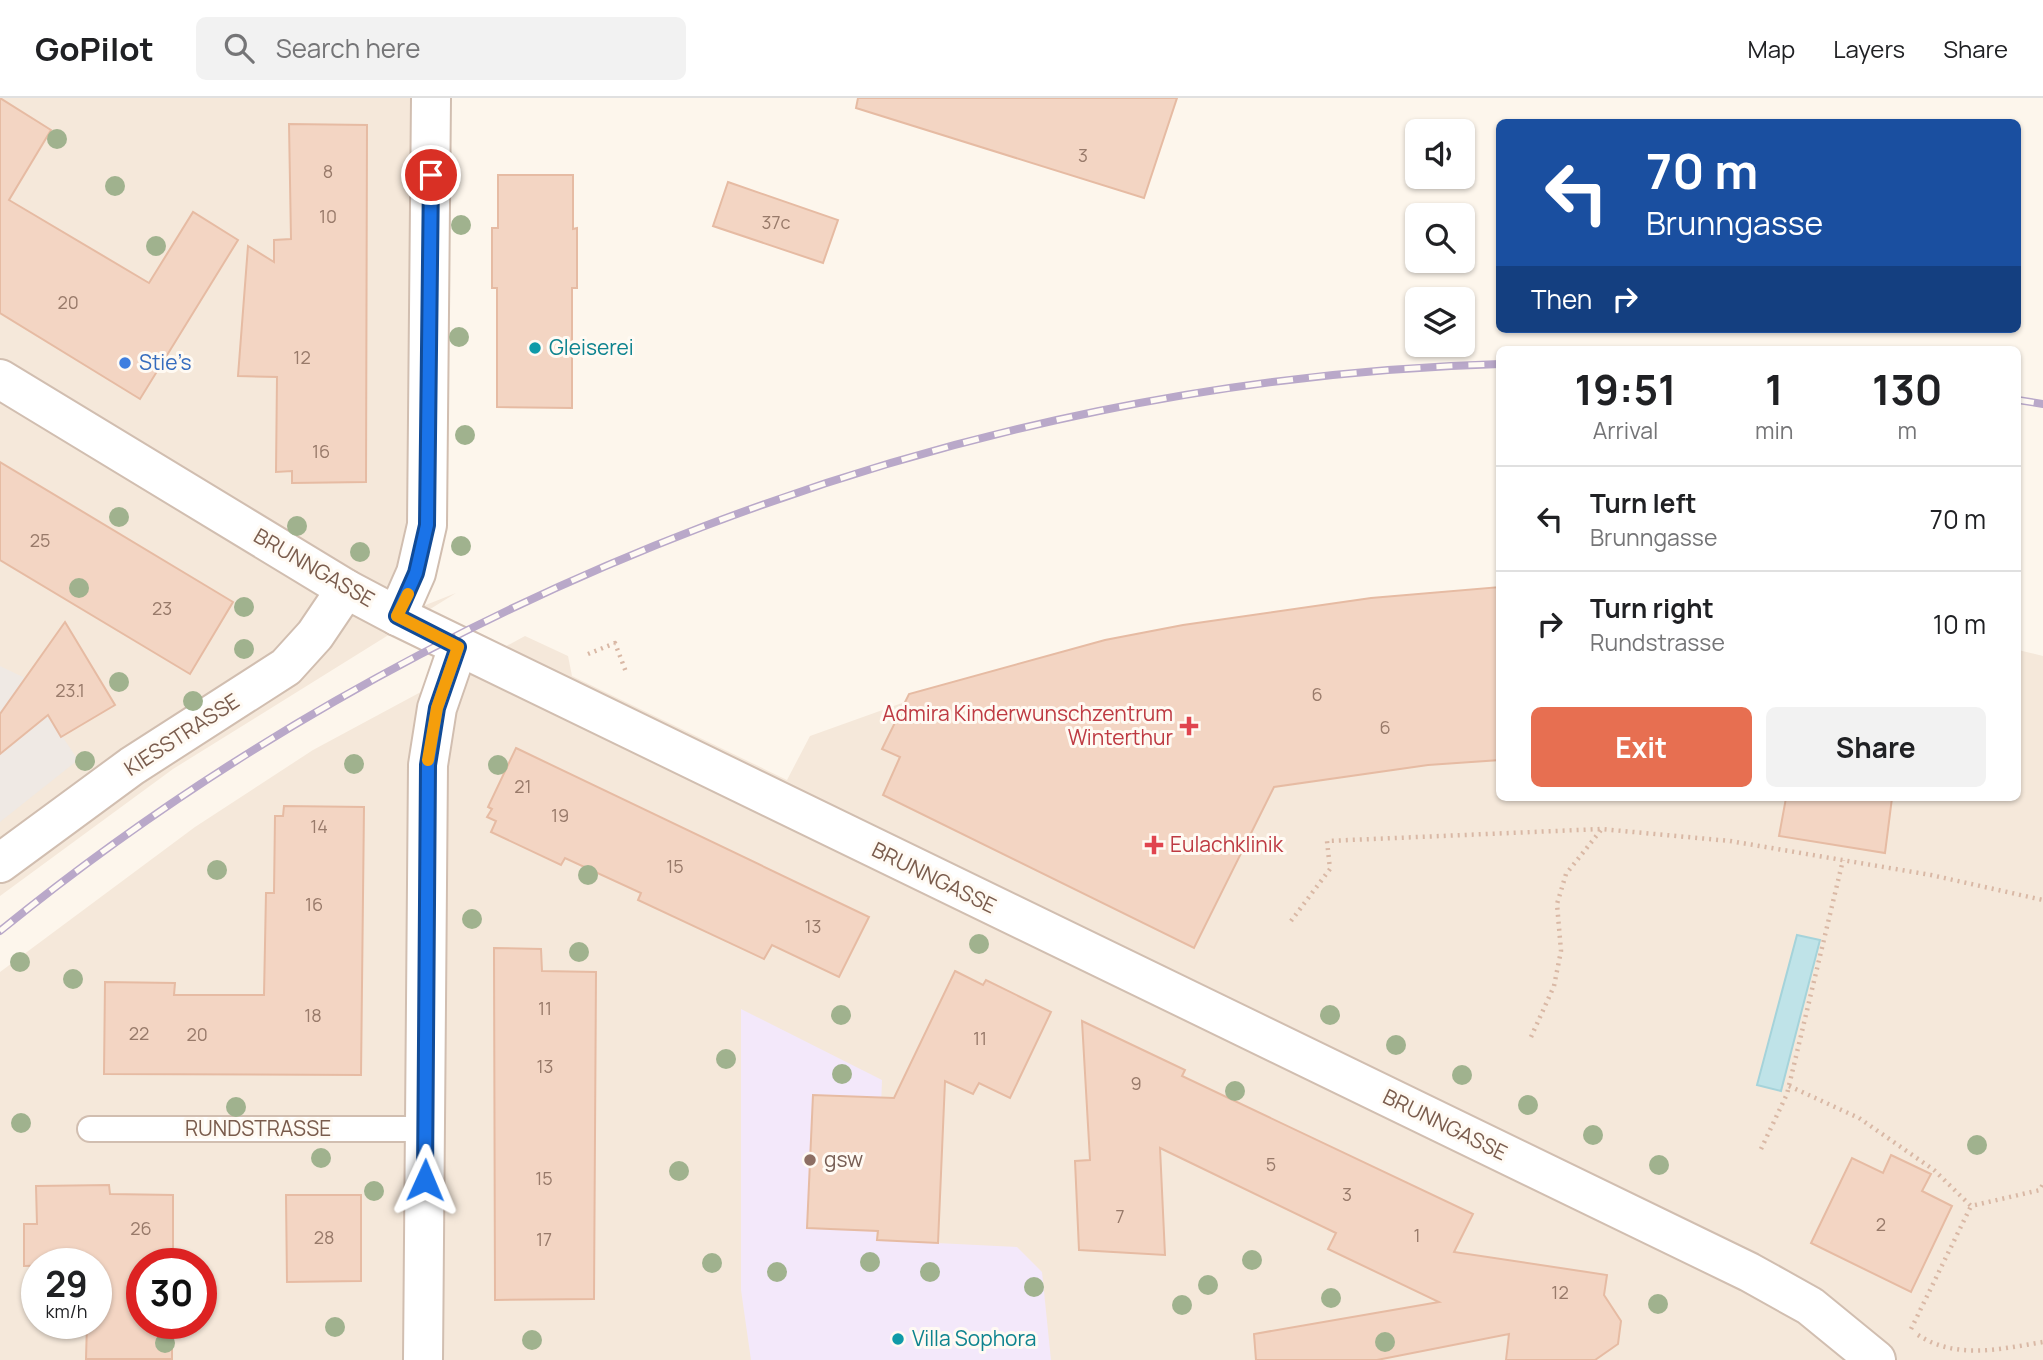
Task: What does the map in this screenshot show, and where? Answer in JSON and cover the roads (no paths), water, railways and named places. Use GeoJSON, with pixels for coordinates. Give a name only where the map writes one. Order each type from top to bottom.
{"type":"FeatureCollection","features":[{"type":"Feature","properties":{"kind":"street"},"geometry":{"type":"LineString","coordinates":[[397,616],[416,573],[427,525],[431,98]]}},
{"type":"Feature","properties":{"kind":"street","name":"BRUNNGASSE"},"geometry":{"type":"LineString","coordinates":[[0,379],[346,589],[397,616],[1749,1272],[1810,1306],[1876,1360]]}},
{"type":"Feature","properties":{"kind":"street","name":"KIESSTRASSE"},"geometry":{"type":"LineString","coordinates":[[0,863],[132,766],[286,667],[315,635],[346,589]]}},
{"type":"Feature","properties":{"kind":"street"},"geometry":{"type":"LineString","coordinates":[[423,1360],[429,748],[439,700],[458,647]]}},
{"type":"Feature","properties":{"kind":"lane","name":"RUNDSTRASSE"},"geometry":{"type":"LineString","coordinates":[[90,1129],[426,1129]]}},
{"type":"Feature","properties":{"kind":"water"},"geometry":{"type":"Polygon","coordinates":[[[1797,935],[1820,940],[1781,1091],[1757,1085],[1797,935]]]}},
{"type":"Feature","properties":{"kind":"railway"},"geometry":{"type":"LineString","coordinates":[[0,931],[162,810],[334,702],[516,607],[705,526],[899,461],[1098,411],[1298,379],[1496,364]]}},
{"type":"Feature","properties":{"kind":"railway"},"geometry":{"type":"LineString","coordinates":[[2021,400],[2043,404]]}},
{"type":"Feature","properties":{"kind":"place","name":"Gleiserei"},"geometry":{"type":"Point","coordinates":[535,348]}},
{"type":"Feature","properties":{"kind":"place","name":"Stie’s"},"geometry":{"type":"Point","coordinates":[125,363]}},
{"type":"Feature","properties":{"kind":"place","name":"Admira Kinderwunschzentrum Winterthur"},"geometry":{"type":"Point","coordinates":[1189,726]}},
{"type":"Feature","properties":{"kind":"place","name":"Eulachklinik"},"geometry":{"type":"Point","coordinates":[1154,845]}},
{"type":"Feature","properties":{"kind":"place","name":"gsw"},"geometry":{"type":"Point","coordinates":[810,1160]}},
{"type":"Feature","properties":{"kind":"place","name":"Villa Sophora"},"geometry":{"type":"Point","coordinates":[898,1339]}}]}
